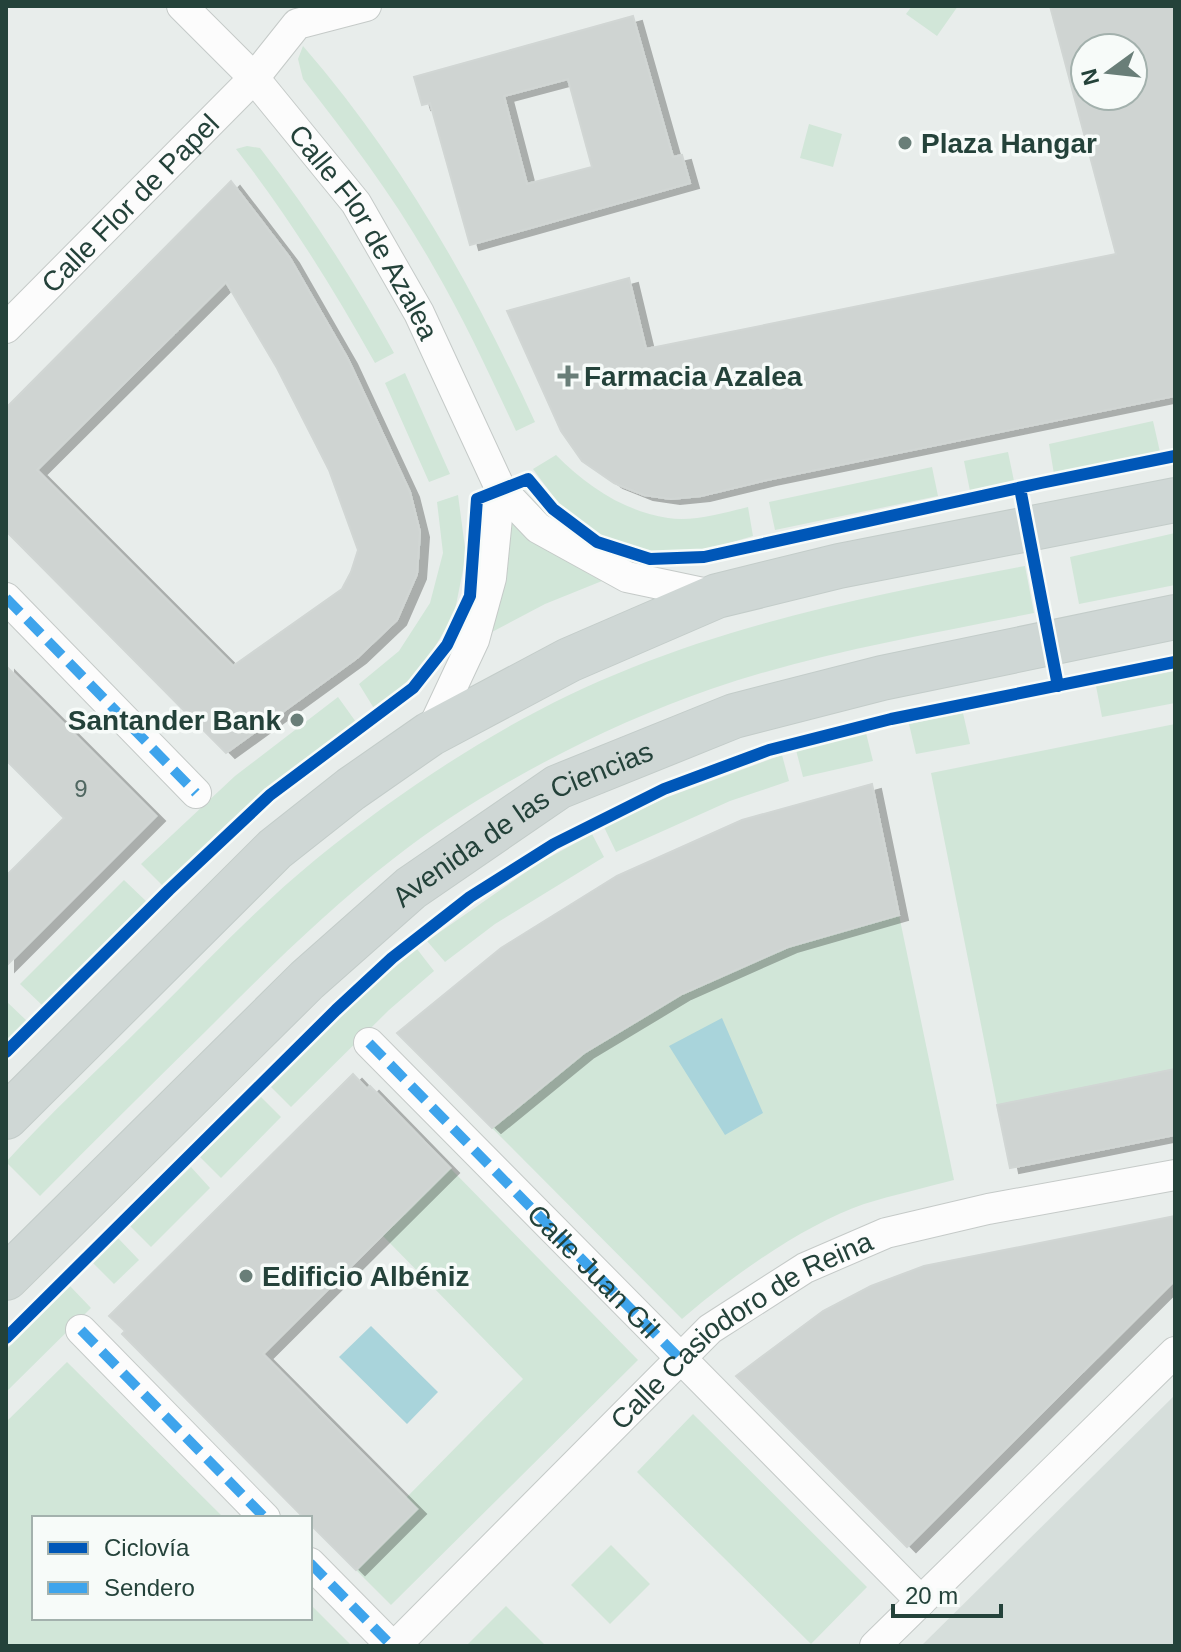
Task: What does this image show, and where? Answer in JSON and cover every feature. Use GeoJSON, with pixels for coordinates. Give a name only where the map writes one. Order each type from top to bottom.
{"type":"FeatureCollection","features":[{"type":"Feature","properties":{"kind":"main road"},"geometry":{"type":"LineString","coordinates":[[6,1117],[275,849],[351,789],[430,734],[569,660],[717,596],[839,566],[1175,500]]}},
{"type":"Feature","properties":{"kind":"main road","name":"Avenida de las Ciencias"},"geometry":{"type":"LineString","coordinates":[[6,1278],[307,980],[411,888],[558,787],[734,716],[882,678],[1175,617]]}},
{"type":"Feature","properties":{"kind":"street","name":"Calle Flor de Azalea"},"geometry":{"type":"LineString","coordinates":[[182,6],[254,78],[356,203],[419,313],[500,488]]}},
{"type":"Feature","properties":{"kind":"street","name":"Calle Flor de Papel"},"geometry":{"type":"LineString","coordinates":[[12,309],[254,78],[297,24],[366,6]]}},
{"type":"Feature","properties":{"kind":"street"},"geometry":{"type":"LineString","coordinates":[[500,488],[538,528],[627,577],[717,596]]}},
{"type":"Feature","properties":{"kind":"street"},"geometry":{"type":"LineString","coordinates":[[430,734],[474,640],[491,578],[500,488]]}},
{"type":"Feature","properties":{"kind":"street"},"geometry":{"type":"LineString","coordinates":[[6,598],[196,793]]}},
{"type":"Feature","properties":{"kind":"street","name":"Calle Juan Gil"},"geometry":{"type":"LineString","coordinates":[[369,1043],[921,1601]]}},
{"type":"Feature","properties":{"kind":"street","name":"Calle Casiodoro de Reina"},"geometry":{"type":"LineString","coordinates":[[393,1646],[710,1329],[805,1268],[886,1233],[988,1209],[1175,1175]]}},
{"type":"Feature","properties":{"kind":"street"},"geometry":{"type":"LineString","coordinates":[[81,1330],[263,1516]]}},
{"type":"Feature","properties":{"kind":"street"},"geometry":{"type":"LineString","coordinates":[[875,1646],[1175,1352]]}},
{"type":"Feature","properties":{"kind":"street"},"geometry":{"type":"LineString","coordinates":[[312,1565],[393,1646]]}},
{"type":"Feature","properties":{"kind":"shaded area"},"geometry":{"type":"Polygon","coordinates":[[[1175,1395],[1175,1646],[921,1646],[1175,1395]]]}},
{"type":"Feature","properties":{"kind":"green space"},"geometry":{"type":"Polygon","coordinates":[[[912,6],[958,6],[937,36],[906,14],[912,6]]]}},
{"type":"Feature","properties":{"kind":"green space"},"geometry":{"type":"Polygon","coordinates":[[[303,46],[372,133],[432,226],[486,322],[535,422],[516,431],[466,327],[419,241],[372,170],[303,79],[298,59],[303,46]]]}},
{"type":"Feature","properties":{"kind":"green space"},"geometry":{"type":"Polygon","coordinates":[[[809,124],[842,134],[833,167],[800,158],[809,124]]]}},
{"type":"Feature","properties":{"kind":"green space"},"geometry":{"type":"Polygon","coordinates":[[[247,146],[260,148],[297,197],[394,353],[375,363],[310,253],[236,149],[247,146]]]}},
{"type":"Feature","properties":{"kind":"green space"},"geometry":{"type":"Polygon","coordinates":[[[405,373],[450,474],[429,482],[385,383],[405,373]]]}},
{"type":"Feature","properties":{"kind":"green space"},"geometry":{"type":"Polygon","coordinates":[[[1153,421],[1160,452],[1054,474],[1049,444],[1153,421]]]}},
{"type":"Feature","properties":{"kind":"green space"},"geometry":{"type":"Polygon","coordinates":[[[1008,452],[1014,481],[970,491],[964,461],[1008,452]]]}},
{"type":"Feature","properties":{"kind":"green space"},"geometry":{"type":"Polygon","coordinates":[[[556,455],[607,496],[652,515],[688,519],[748,507],[753,536],[702,551],[651,551],[602,536],[559,504],[533,469],[556,455]]]}},
{"type":"Feature","properties":{"kind":"green space"},"geometry":{"type":"Polygon","coordinates":[[[932,467],[938,496],[775,530],[769,502],[932,467]]]}},
{"type":"Feature","properties":{"kind":"green space"},"geometry":{"type":"Polygon","coordinates":[[[458,495],[466,555],[454,615],[422,668],[375,710],[359,684],[399,651],[430,603],[443,553],[437,502],[458,495]]]}},
{"type":"Feature","properties":{"kind":"green space"},"geometry":{"type":"Polygon","coordinates":[[[506,507],[550,549],[602,581],[545,604],[492,632],[505,570],[506,507]]]}},
{"type":"Feature","properties":{"kind":"green space"},"geometry":{"type":"Polygon","coordinates":[[[1175,533],[1175,585],[1079,604],[1070,557],[1175,533]]]}},
{"type":"Feature","properties":{"kind":"green space"},"geometry":{"type":"Polygon","coordinates":[[[1025,566],[1034,613],[831,655],[751,676],[629,721],[505,784],[428,833],[344,899],[252,985],[40,1196],[6,1162],[56,1109],[292,879],[388,804],[506,728],[631,668],[727,634],[875,596],[1025,566]]]}},
{"type":"Feature","properties":{"kind":"green space"},"geometry":{"type":"Polygon","coordinates":[[[1175,671],[1175,703],[1102,717],[1096,686],[1175,671]]]}},
{"type":"Feature","properties":{"kind":"green space"},"geometry":{"type":"Polygon","coordinates":[[[338,697],[356,722],[258,801],[163,886],[141,864],[235,776],[338,697]]]}},
{"type":"Feature","properties":{"kind":"green space"},"geometry":{"type":"Polygon","coordinates":[[[963,713],[970,744],[916,754],[909,724],[963,713]]]}},
{"type":"Feature","properties":{"kind":"green space"},"geometry":{"type":"Polygon","coordinates":[[[1175,724],[1175,1069],[997,1105],[931,773],[1175,724]]]}},
{"type":"Feature","properties":{"kind":"green space"},"geometry":{"type":"Polygon","coordinates":[[[866,733],[873,761],[803,777],[796,750],[866,733]]]}},
{"type":"Feature","properties":{"kind":"green space"},"geometry":{"type":"Polygon","coordinates":[[[782,755],[789,781],[730,801],[616,852],[604,827],[665,798],[782,755]]]}},
{"type":"Feature","properties":{"kind":"green space"},"geometry":{"type":"Polygon","coordinates":[[[592,834],[604,857],[495,924],[445,962],[427,941],[539,863],[592,834]]]}},
{"type":"Feature","properties":{"kind":"green space"},"geometry":{"type":"Polygon","coordinates":[[[124,880],[147,902],[43,1006],[20,984],[124,880]]]}},
{"type":"Feature","properties":{"kind":"green space"},"geometry":{"type":"Polygon","coordinates":[[[899,915],[954,1180],[864,1204],[817,1225],[745,1270],[682,1319],[492,1128],[584,1053],[682,994],[788,947],[899,915]]]}},
{"type":"Feature","properties":{"kind":"green space"},"geometry":{"type":"Polygon","coordinates":[[[417,949],[434,971],[389,1010],[291,1107],[271,1087],[371,987],[417,949]]]}},
{"type":"Feature","properties":{"kind":"green space"},"geometry":{"type":"Polygon","coordinates":[[[6,1001],[27,1021],[6,1042],[6,1001]]]}},
{"type":"Feature","properties":{"kind":"green space"},"geometry":{"type":"Polygon","coordinates":[[[261,1097],[281,1117],[221,1178],[200,1157],[261,1097]]]}},
{"type":"Feature","properties":{"kind":"green space"},"geometry":{"type":"Polygon","coordinates":[[[191,1167],[210,1188],[151,1247],[130,1226],[191,1167]]]}},
{"type":"Feature","properties":{"kind":"green space"},"geometry":{"type":"Polygon","coordinates":[[[450,1168],[638,1360],[391,1605],[356,1570],[417,1510],[406,1498],[523,1379],[382,1235],[450,1168]]]}},
{"type":"Feature","properties":{"kind":"green space"},"geometry":{"type":"Polygon","coordinates":[[[118,1238],[139,1260],[114,1284],[93,1263],[118,1238]]]}},
{"type":"Feature","properties":{"kind":"green space"},"geometry":{"type":"Polygon","coordinates":[[[70,1286],[91,1308],[6,1392],[6,1350],[70,1286]]]}},
{"type":"Feature","properties":{"kind":"green space"},"geometry":{"type":"Polygon","coordinates":[[[67,1362],[222,1516],[32,1516],[32,1620],[312,1620],[312,1606],[352,1646],[6,1646],[6,1422],[67,1362]]]}},
{"type":"Feature","properties":{"kind":"green space"},"geometry":{"type":"Polygon","coordinates":[[[693,1414],[867,1587],[811,1644],[637,1472],[693,1414]]]}},
{"type":"Feature","properties":{"kind":"green space"},"geometry":{"type":"Polygon","coordinates":[[[611,1545],[650,1584],[610,1624],[571,1585],[611,1545]]]}},
{"type":"Feature","properties":{"kind":"green space"},"geometry":{"type":"Polygon","coordinates":[[[506,1606],[546,1646],[466,1646],[506,1606]]]}},
{"type":"Feature","properties":{"kind":"water"},"geometry":{"type":"Polygon","coordinates":[[[722,1018],[763,1113],[725,1135],[669,1046],[722,1018]]]}},
{"type":"Feature","properties":{"kind":"water"},"geometry":{"type":"Polygon","coordinates":[[[371,1326],[438,1392],[407,1424],[339,1357],[371,1326]]]}},
{"type":"Feature","properties":{"kind":"building"},"geometry":{"type":"Polygon","coordinates":[[[1050,6],[1175,6],[1175,396],[701,496],[671,499],[644,495],[614,483],[582,461],[561,431],[507,311],[629,278],[646,349],[1116,254],[1078,112],[1149,112],[1149,32],[1069,32],[1069,77],[1050,6]]]}},
{"type":"Feature","properties":{"kind":"building"},"geometry":{"type":"Polygon","coordinates":[[[633,16],[673,157],[682,155],[690,183],[470,245],[430,103],[422,105],[414,77],[633,16]],[[568,79],[504,96],[527,184],[592,167],[568,79]]]}},
{"type":"Feature","properties":{"kind":"building"},"geometry":{"type":"Polygon","coordinates":[[[231,181],[290,258],[348,359],[410,492],[420,532],[417,574],[397,620],[357,658],[226,753],[6,531],[6,408],[231,181]],[[226,282],[37,470],[233,666],[342,589],[358,550],[329,470],[277,368],[226,282]]]}},
{"type":"Feature","properties":{"kind":"building"},"geometry":{"type":"Polygon","coordinates":[[[6,666],[156,816],[6,966],[6,876],[64,818],[6,760],[6,666]]]}},
{"type":"Feature","properties":{"kind":"building"},"geometry":{"type":"Polygon","coordinates":[[[872,784],[899,915],[788,947],[682,994],[584,1053],[492,1128],[397,1033],[501,948],[617,876],[742,820],[872,784]]]}},
{"type":"Feature","properties":{"kind":"building"},"geometry":{"type":"Polygon","coordinates":[[[1175,1069],[1175,1135],[1010,1168],[997,1105],[1175,1069]]]}},
{"type":"Feature","properties":{"kind":"building","name":"Edificio Albéniz"},"geometry":{"type":"Polygon","coordinates":[[[353,1074],[367,1089],[370,1086],[450,1168],[263,1354],[417,1509],[356,1570],[312,1526],[312,1516],[302,1516],[122,1334],[125,1331],[109,1316],[353,1074]]]}},
{"type":"Feature","properties":{"kind":"building"},"geometry":{"type":"Polygon","coordinates":[[[1175,1216],[1175,1280],[907,1547],[736,1376],[823,1311],[871,1286],[924,1266],[1175,1216]]]}},
{"type":"Feature","properties":{"kind":"marked path"},"geometry":{"type":"LineString","coordinates":[[6,598],[196,793]]}},
{"type":"Feature","properties":{"kind":"marked path"},"geometry":{"type":"LineString","coordinates":[[369,1043],[680,1359]]}},
{"type":"Feature","properties":{"kind":"marked path"},"geometry":{"type":"LineString","coordinates":[[81,1330],[263,1516]]}},
{"type":"Feature","properties":{"kind":"marked path"},"geometry":{"type":"LineString","coordinates":[[312,1565],[392,1646]]}},
{"type":"Feature","properties":{"kind":"cycle path"},"geometry":{"type":"LineString","coordinates":[[6,1052],[270,795],[413,688],[447,645],[470,596],[477,499],[528,479],[553,509],[597,542],[650,559],[704,557],[1175,456]]}},
{"type":"Feature","properties":{"kind":"cycle path"},"geometry":{"type":"LineString","coordinates":[[1020,488],[1058,686]]}},
{"type":"Feature","properties":{"kind":"cycle path"},"geometry":{"type":"LineString","coordinates":[[6,1338],[392,958],[470,897],[554,844],[664,789],[769,750],[891,719],[1175,662]]}},
{"type":"Feature","properties":{"kind":"place","name":"Plaza Hangar"},"geometry":{"type":"Point","coordinates":[905,143]}},
{"type":"Feature","properties":{"kind":"place","name":"Farmacia Azalea"},"geometry":{"type":"Point","coordinates":[568,376]}},
{"type":"Feature","properties":{"kind":"place","name":"Santander Bank"},"geometry":{"type":"Point","coordinates":[297,720]}},
{"type":"Feature","properties":{"kind":"place","name":"Edificio Albéniz"},"geometry":{"type":"Point","coordinates":[246,1276]}}]}
